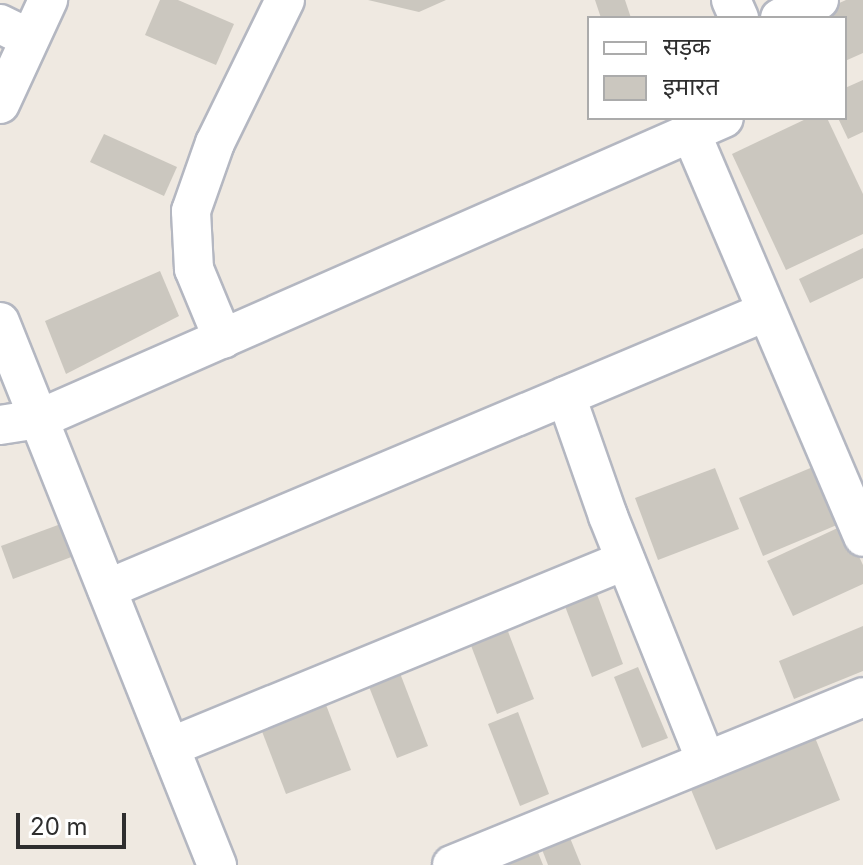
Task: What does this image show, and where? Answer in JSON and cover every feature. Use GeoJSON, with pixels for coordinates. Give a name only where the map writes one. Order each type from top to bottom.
{"type":"FeatureCollection","features":[{"type":"Feature","properties":{"kind":"street"},"geometry":{"type":"LineString","coordinates":[[0,104],[15,31],[48,0]]}},
{"type":"Feature","properties":{"kind":"street"},"geometry":{"type":"LineString","coordinates":[[223,339],[194,269],[191,211],[215,143],[285,0]]}},
{"type":"Feature","properties":{"kind":"street"},"geometry":{"type":"LineString","coordinates":[[784,16],[819,0]]}},
{"type":"Feature","properties":{"kind":"street"},"geometry":{"type":"LineString","coordinates":[[0,425],[39,419],[707,126],[763,313],[863,537]]}},
{"type":"Feature","properties":{"kind":"street"},"geometry":{"type":"LineString","coordinates":[[107,589],[763,313]]}},
{"type":"Feature","properties":{"kind":"street"},"geometry":{"type":"LineString","coordinates":[[0,322],[217,865]]}},
{"type":"Feature","properties":{"kind":"street"},"geometry":{"type":"LineString","coordinates":[[566,396],[625,560],[706,761]]}},
{"type":"Feature","properties":{"kind":"street"},"geometry":{"type":"LineString","coordinates":[[170,747],[625,560]]}},
{"type":"Feature","properties":{"kind":"street"},"geometry":{"type":"LineString","coordinates":[[452,865],[863,697]]}},
{"type":"Feature","properties":{"kind":"building"},"geometry":{"type":"Polygon","coordinates":[[[160,0],[178,0],[234,24],[216,65],[145,35],[160,0]]]}},
{"type":"Feature","properties":{"kind":"building"},"geometry":{"type":"Polygon","coordinates":[[[368,0],[446,0],[419,12],[368,0]]]}},
{"type":"Feature","properties":{"kind":"building"},"geometry":{"type":"Polygon","coordinates":[[[595,0],[625,0],[630,16],[600,16],[595,0]]]}},
{"type":"Feature","properties":{"kind":"building"},"geometry":{"type":"Polygon","coordinates":[[[846,0],[863,0],[863,53],[847,60],[847,16],[810,16],[846,0]]]}},
{"type":"Feature","properties":{"kind":"building"},"geometry":{"type":"Polygon","coordinates":[[[863,80],[863,132],[848,139],[839,120],[847,120],[847,87],[863,80]]]}},
{"type":"Feature","properties":{"kind":"building"},"geometry":{"type":"Polygon","coordinates":[[[804,120],[828,120],[863,194],[863,234],[786,270],[732,154],[804,120]]]}},
{"type":"Feature","properties":{"kind":"building"},"geometry":{"type":"Polygon","coordinates":[[[104,134],[177,167],[164,196],[90,162],[104,134]]]}},
{"type":"Feature","properties":{"kind":"building"},"geometry":{"type":"Polygon","coordinates":[[[863,248],[863,278],[810,303],[799,279],[863,248]]]}},
{"type":"Feature","properties":{"kind":"building"},"geometry":{"type":"Polygon","coordinates":[[[160,271],[179,316],[66,374],[45,321],[160,271]]]}},
{"type":"Feature","properties":{"kind":"building"},"geometry":{"type":"Polygon","coordinates":[[[820,464],[844,522],[763,556],[739,498],[820,464]]]}},
{"type":"Feature","properties":{"kind":"building"},"geometry":{"type":"Polygon","coordinates":[[[715,468],[739,529],[658,560],[635,498],[715,468]]]}},
{"type":"Feature","properties":{"kind":"building"},"geometry":{"type":"Polygon","coordinates":[[[77,518],[90,550],[13,579],[1,546],[77,518]]]}},
{"type":"Feature","properties":{"kind":"building"},"geometry":{"type":"Polygon","coordinates":[[[844,525],[863,565],[863,584],[793,616],[767,561],[844,525]]]}},
{"type":"Feature","properties":{"kind":"building"},"geometry":{"type":"Polygon","coordinates":[[[595,589],[623,664],[592,677],[563,601],[595,589]]]}},
{"type":"Feature","properties":{"kind":"building"},"geometry":{"type":"Polygon","coordinates":[[[504,621],[534,699],[497,714],[467,635],[504,621]]]}},
{"type":"Feature","properties":{"kind":"building"},"geometry":{"type":"Polygon","coordinates":[[[863,626],[863,671],[794,699],[779,661],[863,626]]]}},
{"type":"Feature","properties":{"kind":"building"},"geometry":{"type":"Polygon","coordinates":[[[638,667],[668,738],[642,748],[614,677],[638,667]]]}},
{"type":"Feature","properties":{"kind":"building"},"geometry":{"type":"Polygon","coordinates":[[[398,668],[428,746],[397,758],[366,679],[398,668]]]}},
{"type":"Feature","properties":{"kind":"building"},"geometry":{"type":"Polygon","coordinates":[[[323,697],[351,770],[286,794],[258,721],[323,697]]]}},
{"type":"Feature","properties":{"kind":"building"},"geometry":{"type":"Polygon","coordinates":[[[518,712],[549,794],[520,806],[488,724],[518,712]]]}},
{"type":"Feature","properties":{"kind":"building"},"geometry":{"type":"Polygon","coordinates":[[[810,725],[840,800],[716,850],[685,775],[810,725]]]}},
{"type":"Feature","properties":{"kind":"building"},"geometry":{"type":"Polygon","coordinates":[[[566,828],[581,865],[548,865],[538,839],[566,828]]]}},
{"type":"Feature","properties":{"kind":"building"},"geometry":{"type":"Polygon","coordinates":[[[533,840],[543,865],[510,865],[504,851],[533,840]]]}}]}
